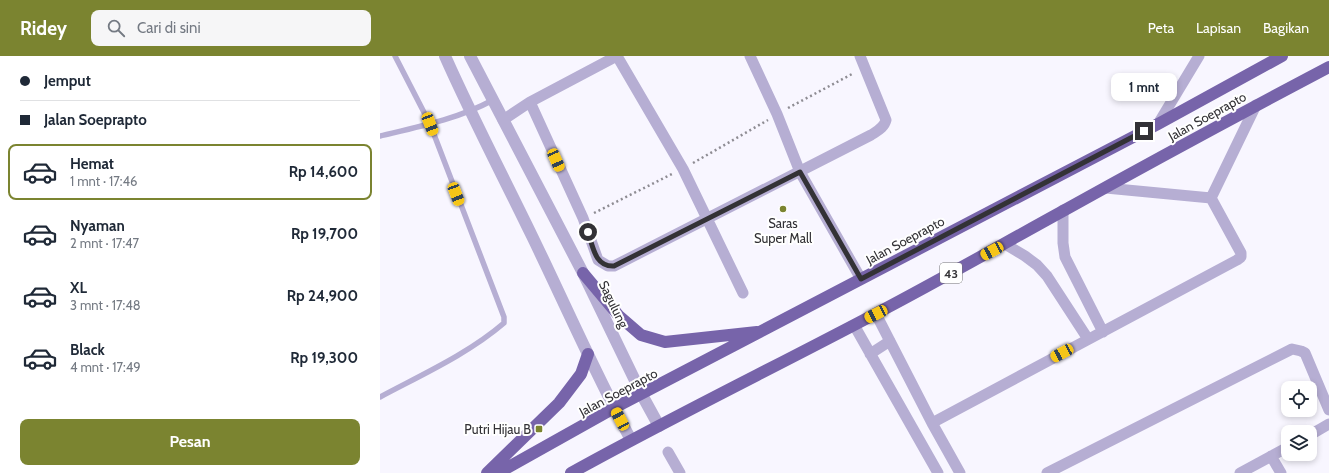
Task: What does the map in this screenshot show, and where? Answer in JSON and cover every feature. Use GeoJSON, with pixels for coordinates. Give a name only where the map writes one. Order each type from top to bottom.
{"type":"FeatureCollection","features":[{"type":"Feature","properties":{"kind":"highway","name":"Jalan Soeprapto"},"geometry":{"type":"LineString","coordinates":[[498,473],[614,408],[642,395],[1158,124],[1282,56]]}},
{"type":"Feature","properties":{"kind":"highway","name":"Jalan Soeprapto"},"geometry":{"type":"LineString","coordinates":[[571,473],[631,440],[876,314],[1005,244],[1063,210],[1329,67]]}},
{"type":"Feature","properties":{"kind":"highway"},"geometry":{"type":"LineString","coordinates":[[583,273],[619,316],[641,335],[665,342],[764,331]]}},
{"type":"Feature","properties":{"kind":"highway"},"geometry":{"type":"LineString","coordinates":[[487,473],[559,403],[581,374],[588,354]]}},
{"type":"Feature","properties":{"kind":"street"},"geometry":{"type":"LineString","coordinates":[[445,56],[469,111],[532,235],[614,408],[631,440]]}},
{"type":"Feature","properties":{"kind":"street","name":"Sagulung"},"geometry":{"type":"LineString","coordinates":[[470,56],[583,273],[642,395],[659,426]]}},
{"type":"Feature","properties":{"kind":"street"},"geometry":{"type":"LineString","coordinates":[[503,120],[530,102],[617,56],[682,169],[743,293]]}},
{"type":"Feature","properties":{"kind":"street"},"geometry":{"type":"LineString","coordinates":[[750,56],[777,114],[800,172],[861,279]]}},
{"type":"Feature","properties":{"kind":"street"},"geometry":{"type":"LineString","coordinates":[[530,102],[583,218],[598,260],[608,266],[614,266],[871,135],[884,125],[886,120],[884,114],[860,56]]}},
{"type":"Feature","properties":{"kind":"street"},"geometry":{"type":"LineString","coordinates":[[1158,124],[1199,56]]}},
{"type":"Feature","properties":{"kind":"street"},"geometry":{"type":"LineString","coordinates":[[1211,198],[1256,105]]}},
{"type":"Feature","properties":{"kind":"street"},"geometry":{"type":"LineString","coordinates":[[1106,188],[1211,198]]}},
{"type":"Feature","properties":{"kind":"street"},"geometry":{"type":"LineString","coordinates":[[932,423],[1241,257],[1211,198]]}},
{"type":"Feature","properties":{"kind":"street"},"geometry":{"type":"LineString","coordinates":[[1063,210],[1062,243],[1065,257],[1103,332]]}},
{"type":"Feature","properties":{"kind":"street"},"geometry":{"type":"LineString","coordinates":[[1005,244],[1037,265],[1047,276],[1088,339]]}},
{"type":"Feature","properties":{"kind":"street"},"geometry":{"type":"LineString","coordinates":[[876,314],[932,423],[960,473]]}},
{"type":"Feature","properties":{"kind":"street"},"geometry":{"type":"LineString","coordinates":[[854,325],[938,473]]}},
{"type":"Feature","properties":{"kind":"street"},"geometry":{"type":"LineString","coordinates":[[870,354],[890,341]]}},
{"type":"Feature","properties":{"kind":"street"},"geometry":{"type":"LineString","coordinates":[[1048,473],[1292,349],[1301,351],[1305,354],[1329,410]]}},
{"type":"Feature","properties":{"kind":"street"},"geometry":{"type":"LineString","coordinates":[[1317,431],[1329,424]]}},
{"type":"Feature","properties":{"kind":"street"},"geometry":{"type":"LineString","coordinates":[[1240,473],[1281,451]]}},
{"type":"Feature","properties":{"kind":"street"},"geometry":{"type":"LineString","coordinates":[[668,452],[680,473]]}},
{"type":"Feature","properties":{"kind":"street"},"geometry":{"type":"LineString","coordinates":[[1272,456],[1281,473]]}},
{"type":"Feature","properties":{"kind":"lane"},"geometry":{"type":"LineString","coordinates":[[380,397],[432,370],[494,332],[504,323],[504,317],[430,124],[395,56]]}},
{"type":"Feature","properties":{"kind":"lane"},"geometry":{"type":"LineString","coordinates":[[380,136],[430,124],[469,111],[492,100]]}},
{"type":"Feature","properties":{"kind":"path"},"geometry":{"type":"LineString","coordinates":[[583,218],[682,169],[777,114],[865,67]]}},
{"type":"Feature","properties":{"kind":"place","name":"Saras Super Mall"},"geometry":{"type":"Point","coordinates":[783,209]}},
{"type":"Feature","properties":{"kind":"place","name":"Putri Hijau B"},"geometry":{"type":"Point","coordinates":[539,429]}},
{"type":"Feature","properties":{"kind":"route"},"geometry":{"type":"LineString","coordinates":[[588,232],[598,260],[608,266],[614,266],[800,172],[861,279],[1144,131]]}}]}
